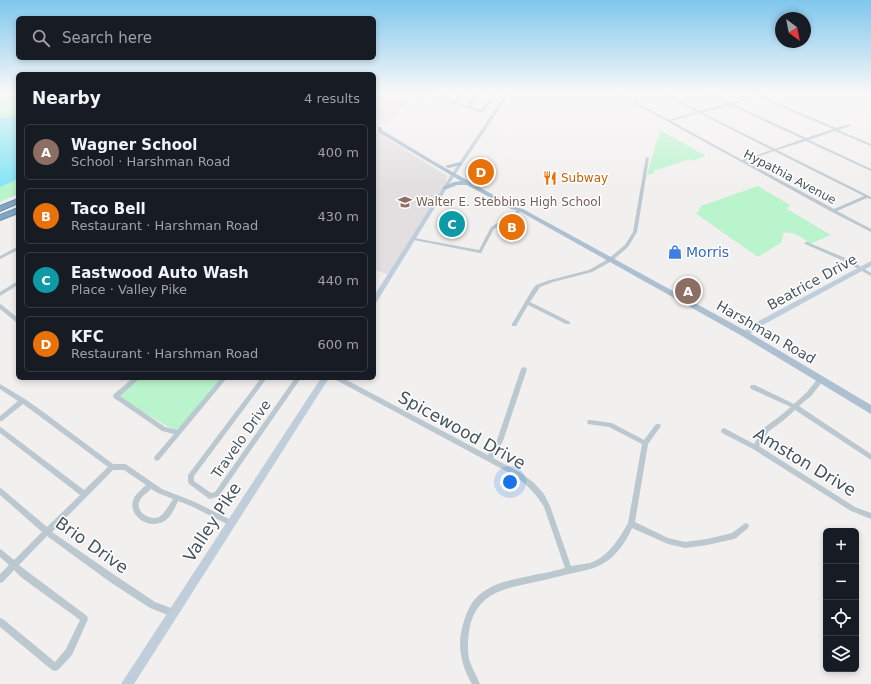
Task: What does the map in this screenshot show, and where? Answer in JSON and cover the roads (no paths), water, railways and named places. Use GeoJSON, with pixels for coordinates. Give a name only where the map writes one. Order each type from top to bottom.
{"type":"FeatureCollection","features":[{"type":"Feature","properties":{"kind":"highway"},"geometry":{"type":"LineString","coordinates":[[0,209],[16,202]]}},
{"type":"Feature","properties":{"kind":"highway"},"geometry":{"type":"LineString","coordinates":[[0,218],[16,211]]}},
{"type":"Feature","properties":{"kind":"main road","name":"Harshman Road"},"geometry":{"type":"LineString","coordinates":[[376,126],[386,128],[448,166],[468,183],[514,208],[521,210],[745,334],[871,410]]}},
{"type":"Feature","properties":{"kind":"main road","name":"Harshman Road"},"geometry":{"type":"LineString","coordinates":[[380,128],[380,131],[516,205],[521,210]]}},
{"type":"Feature","properties":{"kind":"main road"},"geometry":{"type":"LineString","coordinates":[[448,166],[460,164]]}},
{"type":"Feature","properties":{"kind":"main road"},"geometry":{"type":"LineString","coordinates":[[445,188],[456,184],[468,183]]}},
{"type":"Feature","properties":{"kind":"street"},"geometry":{"type":"LineString","coordinates":[[376,298],[460,164],[486,125]]}},
{"type":"Feature","properties":{"kind":"street","name":"Hypathia Avenue"},"geometry":{"type":"LineString","coordinates":[[676,125],[871,231]]}},
{"type":"Feature","properties":{"kind":"street"},"geometry":{"type":"LineString","coordinates":[[725,125],[870,197]]}},
{"type":"Feature","properties":{"kind":"street"},"geometry":{"type":"LineString","coordinates":[[775,125],[871,170]]}},
{"type":"Feature","properties":{"kind":"street"},"geometry":{"type":"LineString","coordinates":[[825,125],[871,145]]}},
{"type":"Feature","properties":{"kind":"street"},"geometry":{"type":"LineString","coordinates":[[741,161],[849,125]]}},
{"type":"Feature","properties":{"kind":"street"},"geometry":{"type":"LineString","coordinates":[[514,325],[538,286],[590,271],[610,260],[627,246],[633,236],[647,158]]}},
{"type":"Feature","properties":{"kind":"street"},"geometry":{"type":"LineString","coordinates":[[833,210],[870,197]]}},
{"type":"Feature","properties":{"kind":"street"},"geometry":{"type":"LineString","coordinates":[[414,238],[480,252],[492,228],[521,210]]}},
{"type":"Feature","properties":{"kind":"street"},"geometry":{"type":"LineString","coordinates":[[806,243],[871,275]]}},
{"type":"Feature","properties":{"kind":"street"},"geometry":{"type":"LineString","coordinates":[[0,258],[16,249]]}},
{"type":"Feature","properties":{"kind":"street","name":"Beatrice Drive"},"geometry":{"type":"LineString","coordinates":[[745,334],[759,324],[871,263]]}},
{"type":"Feature","properties":{"kind":"street"},"geometry":{"type":"LineString","coordinates":[[0,294],[16,284]]}},
{"type":"Feature","properties":{"kind":"street"},"geometry":{"type":"LineString","coordinates":[[527,303],[568,323]]}},
{"type":"Feature","properties":{"kind":"street"},"geometry":{"type":"LineString","coordinates":[[0,306],[16,319]]}},
{"type":"Feature","properties":{"kind":"street"},"geometry":{"type":"LineString","coordinates":[[489,459],[500,441],[524,369]]}},
{"type":"Feature","properties":{"kind":"street"},"geometry":{"type":"LineString","coordinates":[[755,447],[767,429],[809,394],[821,379]]}},
{"type":"Feature","properties":{"kind":"street"},"geometry":{"type":"LineString","coordinates":[[135,380],[116,396],[164,428],[178,432]]}},
{"type":"Feature","properties":{"kind":"street"},"geometry":{"type":"LineString","coordinates":[[157,458],[222,380]]}},
{"type":"Feature","properties":{"kind":"street","name":"Travelo Drive"},"geometry":{"type":"LineString","coordinates":[[263,380],[190,478],[191,482],[210,496],[218,494],[297,380]]}},
{"type":"Feature","properties":{"kind":"street","name":"Valley Pike"},"geometry":{"type":"LineString","coordinates":[[127,684],[324,380]]}},
{"type":"Feature","properties":{"kind":"street","name":"Spicewood Drive"},"geometry":{"type":"LineString","coordinates":[[342,380],[489,459],[532,485],[543,498],[569,570]]}},
{"type":"Feature","properties":{"kind":"street"},"geometry":{"type":"LineString","coordinates":[[0,386],[23,401],[112,467]]}},
{"type":"Feature","properties":{"kind":"street"},"geometry":{"type":"LineString","coordinates":[[753,387],[794,406],[871,457]]}},
{"type":"Feature","properties":{"kind":"street"},"geometry":{"type":"LineString","coordinates":[[0,419],[23,401]]}},
{"type":"Feature","properties":{"kind":"street"},"geometry":{"type":"LineString","coordinates":[[590,422],[610,426],[645,443]]}},
{"type":"Feature","properties":{"kind":"street"},"geometry":{"type":"LineString","coordinates":[[476,684],[465,657],[464,641],[466,621],[471,610],[477,602],[492,590],[503,585],[587,567],[602,560],[620,544],[631,524],[645,443],[658,426]]}},
{"type":"Feature","properties":{"kind":"street"},"geometry":{"type":"LineString","coordinates":[[0,430],[84,494]]}},
{"type":"Feature","properties":{"kind":"street","name":"Amston Drive"},"geometry":{"type":"LineString","coordinates":[[724,431],[755,447],[827,494],[871,516]]}},
{"type":"Feature","properties":{"kind":"street"},"geometry":{"type":"LineString","coordinates":[[0,579],[112,467],[125,467],[150,486],[176,499],[192,504],[231,524]]}},
{"type":"Feature","properties":{"kind":"street"},"geometry":{"type":"LineString","coordinates":[[150,486],[136,503],[138,512],[142,519],[153,522],[161,519],[167,514],[176,499]]}},
{"type":"Feature","properties":{"kind":"street","name":"Brio Drive"},"geometry":{"type":"LineString","coordinates":[[0,491],[47,532],[113,579],[153,605],[173,613]]}},
{"type":"Feature","properties":{"kind":"street"},"geometry":{"type":"LineString","coordinates":[[631,524],[668,541],[685,545],[734,536],[746,526]]}},
{"type":"Feature","properties":{"kind":"street"},"geometry":{"type":"LineString","coordinates":[[0,552],[14,565],[84,619],[69,652],[55,667],[0,622]]}},
{"type":"Feature","properties":{"kind":"water"},"geometry":{"type":"Polygon","coordinates":[[[0,125],[16,125],[16,180],[0,187],[0,125]]]}},
{"type":"Feature","properties":{"kind":"place","name":"KFC"},"geometry":{"type":"Point","coordinates":[481,172]}},
{"type":"Feature","properties":{"kind":"place","name":"Subway"},"geometry":{"type":"Point","coordinates":[550,178]}},
{"type":"Feature","properties":{"kind":"place","name":"Walter E. Stebbins High School"},"geometry":{"type":"Point","coordinates":[405,202]}},
{"type":"Feature","properties":{"kind":"place","name":"Eastwood Auto Wash"},"geometry":{"type":"Point","coordinates":[452,224]}},
{"type":"Feature","properties":{"kind":"place","name":"Taco Bell"},"geometry":{"type":"Point","coordinates":[512,227]}},
{"type":"Feature","properties":{"kind":"place","name":"Morris"},"geometry":{"type":"Point","coordinates":[675,252]}},
{"type":"Feature","properties":{"kind":"place","name":"Wagner School"},"geometry":{"type":"Point","coordinates":[688,291]}}]}
